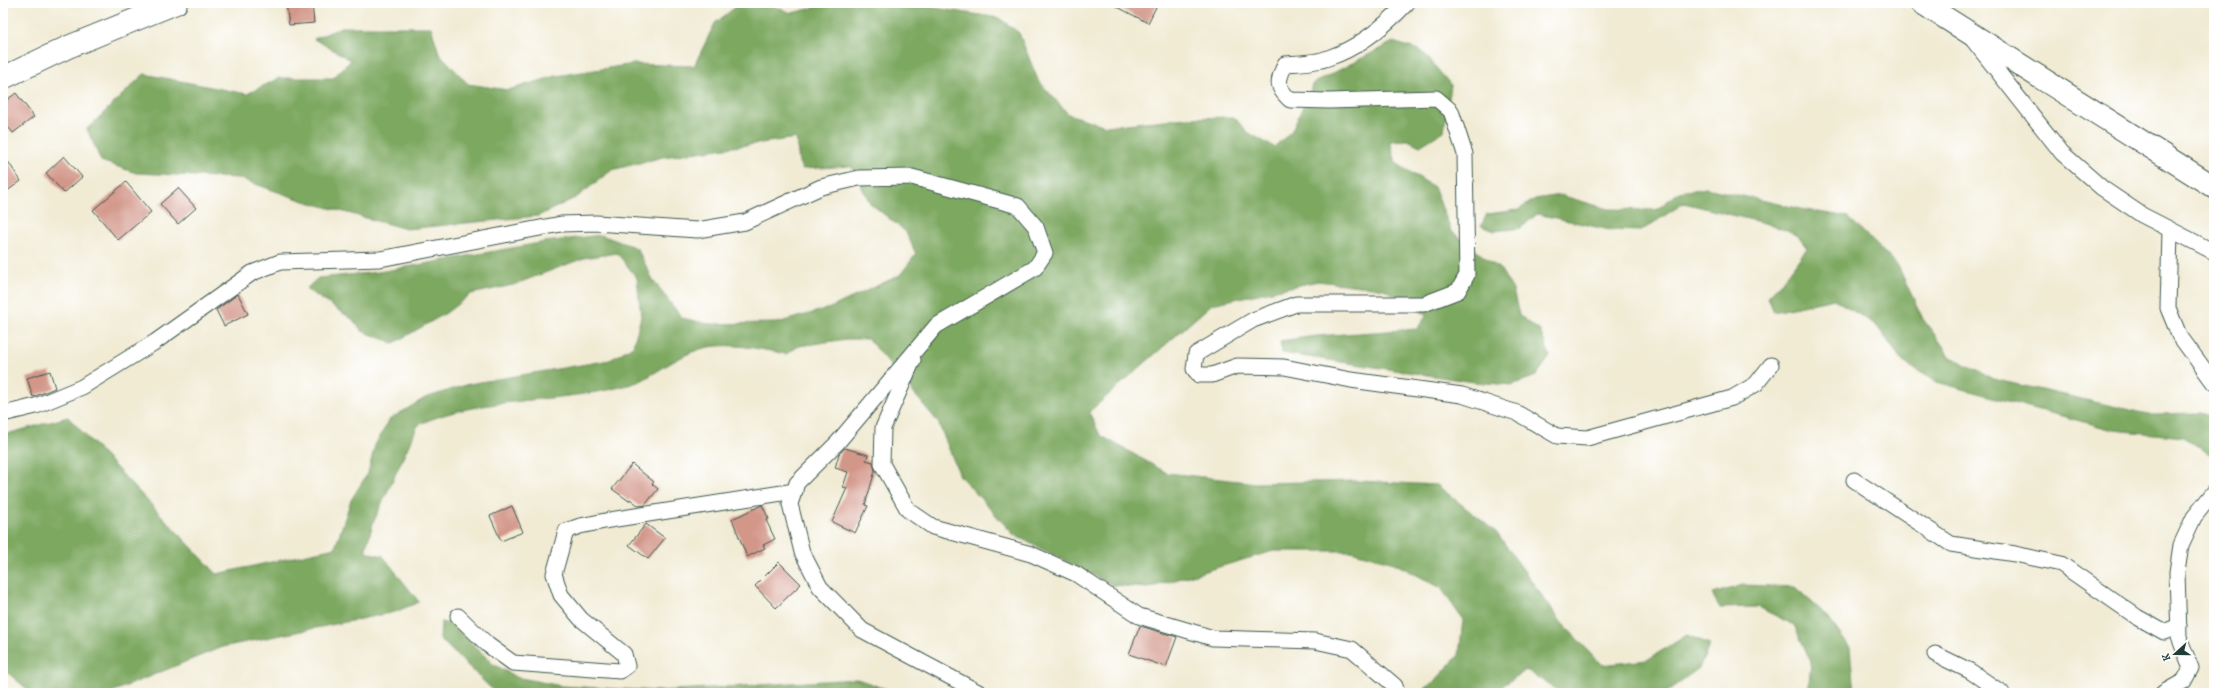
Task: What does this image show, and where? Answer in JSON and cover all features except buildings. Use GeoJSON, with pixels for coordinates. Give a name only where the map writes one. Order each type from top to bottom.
{"type":"FeatureCollection","features":[{"type":"Feature","properties":{"kind":"street"},"geometry":{"type":"LineString","coordinates":[[3,78],[68,47],[176,3]]}},
{"type":"Feature","properties":{"kind":"street"},"geometry":{"type":"LineString","coordinates":[[1407,3],[1385,26],[1365,39],[1328,59],[1285,64],[1278,80],[1280,90],[1290,100],[1329,101],[1436,98],[1451,111],[1465,154],[1467,275],[1458,291],[1424,304],[1296,304],[1253,320],[1196,354],[1194,369],[1199,374],[1212,375],[1237,366],[1284,367],[1352,380],[1462,395],[1517,413],[1558,436],[1587,438],[1732,398],[1756,384],[1771,365]]}},
{"type":"Feature","properties":{"kind":"street"},"geometry":{"type":"LineString","coordinates":[[1922,3],[2214,187]]}},
{"type":"Feature","properties":{"kind":"street"},"geometry":{"type":"LineString","coordinates":[[1966,31],[2062,154],[2102,188],[2170,231],[2214,252]]}},
{"type":"Feature","properties":{"kind":"street"},"geometry":{"type":"LineString","coordinates":[[3,414],[36,406],[82,387],[155,342],[252,273],[280,262],[380,259],[561,224],[596,223],[697,230],[745,222],[821,187],[860,178],[912,177],[1018,206],[1036,227],[1046,253],[1035,268],[936,326],[838,442],[797,484],[790,504],[802,552],[820,587],[862,630],[980,693]]}},
{"type":"Feature","properties":{"kind":"street"},"geometry":{"type":"LineString","coordinates":[[2170,231],[2168,308],[2179,335],[2214,383]]}},
{"type":"Feature","properties":{"kind":"street"},"geometry":{"type":"LineString","coordinates":[[920,345],[883,428],[882,464],[908,510],[933,527],[1030,554],[1076,574],[1139,616],[1213,638],[1315,641],[1352,650],[1395,686],[1397,693]]}},
{"type":"Feature","properties":{"kind":"street"},"geometry":{"type":"LineString","coordinates":[[1854,480],[1951,544],[2016,554],[2061,564],[2136,617],[2164,632],[2179,626]]}},
{"type":"Feature","properties":{"kind":"street"},"geometry":{"type":"LineString","coordinates":[[458,616],[488,645],[513,663],[620,671],[627,666],[624,654],[581,619],[561,595],[554,574],[566,532],[580,526],[610,520],[795,491]]}},
{"type":"Feature","properties":{"kind":"street"},"geometry":{"type":"LineString","coordinates":[[2163,693],[2184,682],[2191,668],[2179,637],[2178,572],[2181,545],[2194,517],[2214,492]]}},
{"type":"Feature","properties":{"kind":"street"},"geometry":{"type":"LineString","coordinates":[[1935,654],[1970,671],[2002,693]]}},
{"type":"Feature","properties":{"kind":"green space"},"geometry":{"type":"Polygon","coordinates":[[[741,3],[764,3],[792,13],[833,3],[924,3],[935,8],[999,18],[1019,33],[1038,80],[1068,114],[1106,126],[1186,118],[1234,117],[1247,132],[1274,147],[1291,132],[1314,83],[1393,42],[1422,51],[1451,85],[1444,131],[1420,146],[1408,140],[1390,141],[1396,163],[1434,187],[1451,231],[1501,270],[1513,290],[1519,315],[1540,331],[1550,356],[1536,376],[1512,385],[1473,382],[1282,353],[1280,341],[1316,336],[1417,329],[1427,315],[1384,289],[1318,281],[1212,304],[1089,412],[1100,435],[1167,473],[1256,483],[1358,481],[1437,485],[1496,532],[1561,622],[1602,665],[1647,660],[1687,635],[1710,644],[1699,668],[1665,693],[1562,693],[1526,670],[1501,687],[1496,693],[1418,693],[1435,681],[1459,655],[1463,620],[1441,588],[1394,563],[1351,551],[1273,551],[1148,588],[1113,585],[1014,535],[960,476],[938,422],[868,339],[847,339],[799,346],[786,354],[743,347],[709,347],[685,355],[640,381],[611,389],[584,394],[470,408],[443,415],[418,425],[373,523],[365,552],[383,556],[419,602],[395,612],[222,647],[109,693],[32,693],[8,673],[3,673],[3,435],[68,417],[217,574],[335,548],[351,500],[368,473],[375,445],[390,419],[425,398],[469,384],[610,360],[633,346],[641,317],[637,278],[617,253],[584,258],[513,285],[471,294],[446,313],[394,343],[362,331],[352,319],[306,289],[318,278],[379,272],[545,242],[601,235],[637,248],[653,280],[682,318],[709,324],[777,323],[830,308],[900,275],[916,254],[906,232],[870,203],[851,166],[802,169],[799,162],[796,138],[663,157],[612,170],[577,197],[538,216],[406,229],[304,201],[238,178],[136,173],[101,161],[87,129],[144,74],[247,94],[279,78],[333,78],[351,60],[314,39],[342,27],[431,27],[439,53],[468,84],[508,90],[556,76],[634,64],[694,66],[715,23],[741,3]]]}},
{"type":"Feature","properties":{"kind":"green space"},"geometry":{"type":"Polygon","coordinates":[[[1706,188],[1801,209],[1848,217],[1898,266],[1923,319],[1951,357],[1993,379],[2148,414],[2201,413],[2214,417],[2214,457],[2184,437],[2113,430],[1937,382],[1903,362],[1876,325],[1834,299],[1774,312],[1768,297],[1788,274],[1807,248],[1797,235],[1772,225],[1684,203],[1641,231],[1610,230],[1537,214],[1521,228],[1495,231],[1481,226],[1487,214],[1518,210],[1535,199],[1560,195],[1608,209],[1656,210],[1679,192],[1706,188]]]}},
{"type":"Feature","properties":{"kind":"green space"},"geometry":{"type":"Polygon","coordinates":[[[1743,585],[1795,587],[1826,615],[1850,648],[1854,693],[1808,693],[1811,662],[1794,625],[1758,607],[1720,608],[1712,594],[1743,585]]]}},
{"type":"Feature","properties":{"kind":"green space"},"geometry":{"type":"Polygon","coordinates":[[[441,622],[452,624],[493,664],[516,677],[561,686],[660,691],[857,679],[898,693],[496,693],[440,639],[441,622]]]}}]}
